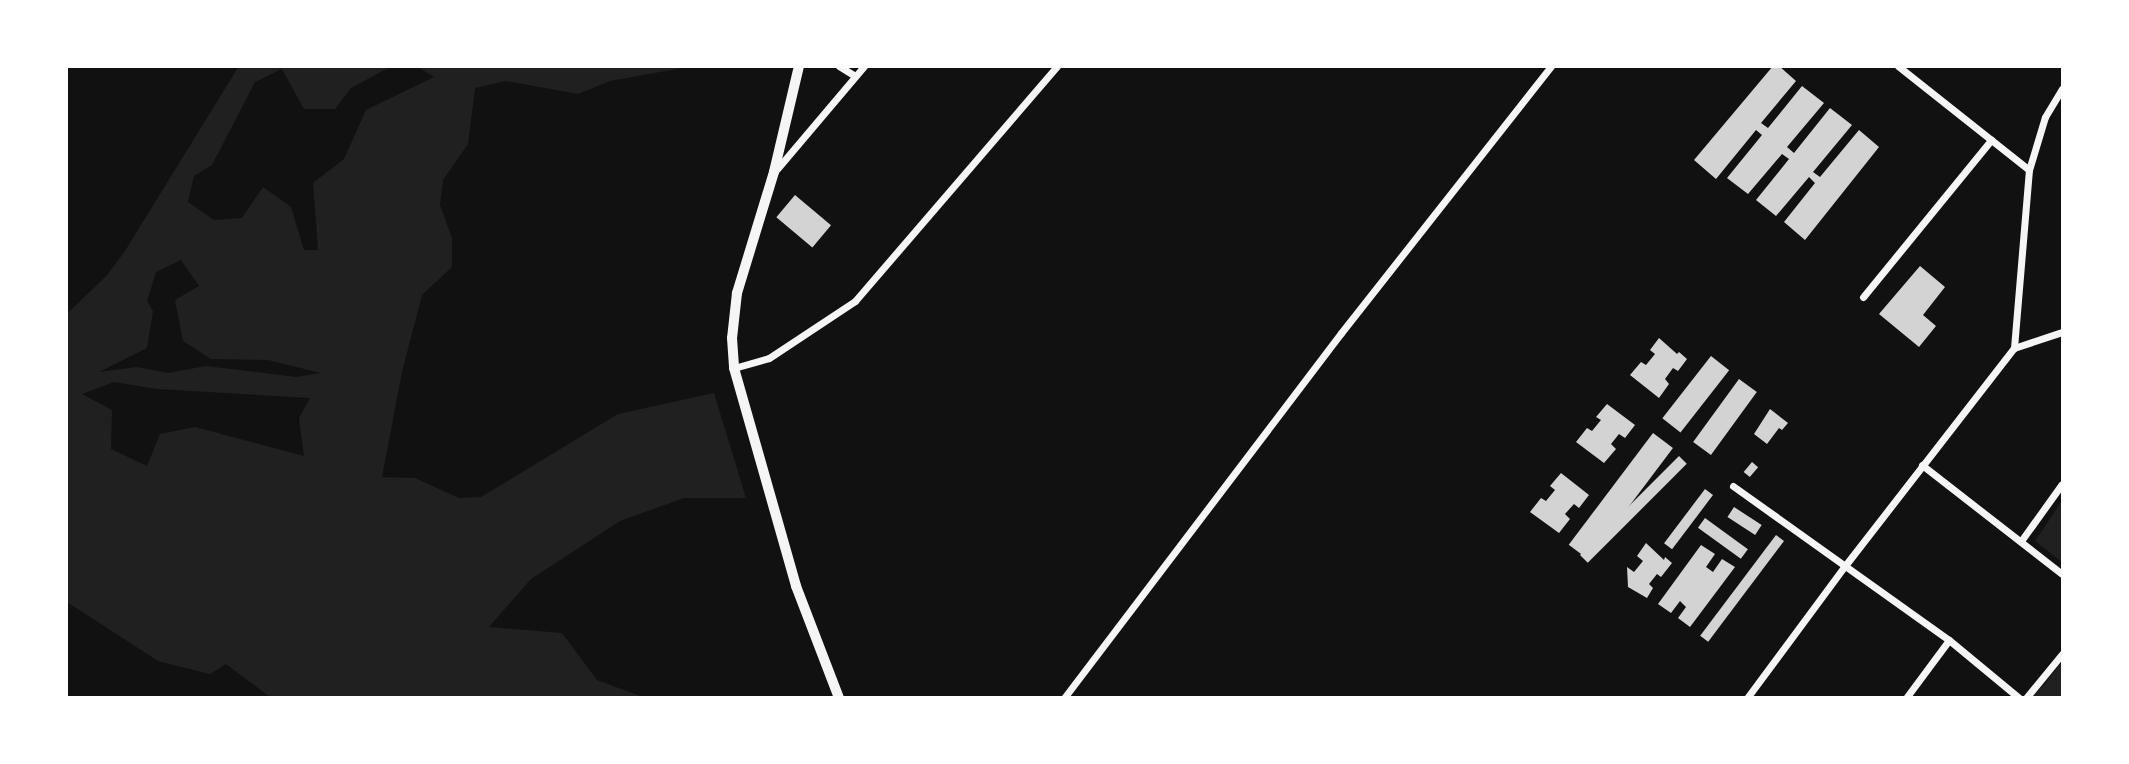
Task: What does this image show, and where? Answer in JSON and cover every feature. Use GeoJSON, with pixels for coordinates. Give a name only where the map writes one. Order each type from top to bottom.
{"type":"FeatureCollection","features":[{"type":"Feature","properties":{"kind":"street"},"geometry":{"type":"LineString","coordinates":[[799,66],[774,172],[737,293],[732,338],[734,368],[796,586],[839,698]]}},
{"type":"Feature","properties":{"kind":"street"},"geometry":{"type":"LineString","coordinates":[[839,66],[855,76]]}},
{"type":"Feature","properties":{"kind":"street"},"geometry":{"type":"LineString","coordinates":[[774,172],[864,66]]}},
{"type":"Feature","properties":{"kind":"street"},"geometry":{"type":"LineString","coordinates":[[734,368],[769,358],[855,301],[1057,66]]}},
{"type":"Feature","properties":{"kind":"street"},"geometry":{"type":"LineString","coordinates":[[1064,698],[1340,333],[1551,66]]}},
{"type":"Feature","properties":{"kind":"street"},"geometry":{"type":"LineString","coordinates":[[1902,68],[2029,170]]}},
{"type":"Feature","properties":{"kind":"street"},"geometry":{"type":"LineString","coordinates":[[1747,698],[1844,567],[2014,348],[2029,170],[2045,117],[2063,89]]}},
{"type":"Feature","properties":{"kind":"street"},"geometry":{"type":"LineString","coordinates":[[1863,297],[1991,140]]}},
{"type":"Feature","properties":{"kind":"street"},"geometry":{"type":"LineString","coordinates":[[2014,348],[2063,332]]}},
{"type":"Feature","properties":{"kind":"street"},"geometry":{"type":"LineString","coordinates":[[1922,465],[2063,574]]}},
{"type":"Feature","properties":{"kind":"street"},"geometry":{"type":"LineString","coordinates":[[2021,541],[2063,484]]}},
{"type":"Feature","properties":{"kind":"street"},"geometry":{"type":"LineString","coordinates":[[1733,486],[1950,640],[2019,698]]}},
{"type":"Feature","properties":{"kind":"street"},"geometry":{"type":"LineString","coordinates":[[1906,698],[1950,640]]}},
{"type":"Feature","properties":{"kind":"street"},"geometry":{"type":"LineString","coordinates":[[2026,698],[2063,654]]}},
{"type":"Feature","properties":{"kind":"shaded area"},"geometry":{"type":"Polygon","coordinates":[[[239,66],[390,67],[351,88],[335,109],[304,109],[282,69],[255,82],[212,165],[194,176],[188,202],[214,220],[242,218],[263,187],[291,207],[304,250],[318,250],[313,183],[344,159],[366,110],[434,77],[418,67],[688,67],[610,81],[578,94],[506,81],[475,88],[468,144],[443,180],[440,205],[452,238],[452,267],[422,295],[402,372],[382,477],[415,478],[459,498],[481,497],[618,414],[714,393],[746,498],[684,498],[620,521],[531,579],[489,627],[562,633],[597,680],[643,697],[270,697],[226,664],[210,674],[158,661],[67,602],[67,314],[107,275],[125,251],[239,66]],[[181,260],[156,272],[147,301],[153,311],[147,348],[99,372],[137,367],[168,373],[206,366],[296,377],[321,373],[268,360],[211,359],[183,341],[175,300],[199,286],[181,260]],[[114,382],[82,394],[112,410],[111,449],[147,466],[160,434],[195,427],[304,456],[299,418],[310,398],[157,389],[114,382]]]}},
{"type":"Feature","properties":{"kind":"shaded area"},"geometry":{"type":"Polygon","coordinates":[[[2062,501],[2062,562],[2035,541],[2062,501]]]}},
{"type":"Feature","properties":{"kind":"shaded area"},"geometry":{"type":"Polygon","coordinates":[[[2062,662],[2062,697],[2033,697],[2047,681],[2062,662]]]}},
{"type":"Feature","properties":{"kind":"building"},"geometry":{"type":"Polygon","coordinates":[[[1773,66],[1779,66],[1796,81],[1761,123],[1768,128],[1802,86],[1824,103],[1787,147],[1794,153],[1830,108],[1852,125],[1813,172],[1820,177],[1859,130],[1879,147],[1805,240],[1784,222],[1815,183],[1809,177],[1776,216],[1756,200],[1789,159],[1782,154],[1748,194],[1727,178],[1762,135],[1756,130],[1716,179],[1694,160],[1773,66]]]}},
{"type":"Feature","properties":{"kind":"building"},"geometry":{"type":"Polygon","coordinates":[[[795,195],[831,225],[812,247],[776,217],[795,195]]]}},
{"type":"Feature","properties":{"kind":"building"},"geometry":{"type":"Polygon","coordinates":[[[1920,266],[1945,287],[1923,315],[1936,326],[1919,347],[1879,314],[1920,266]]]}},
{"type":"Feature","properties":{"kind":"building"},"geometry":{"type":"Polygon","coordinates":[[[1659,338],[1687,359],[1678,371],[1673,368],[1665,379],[1669,384],[1659,398],[1630,375],[1641,362],[1646,365],[1655,354],[1650,350],[1659,338]]]}},
{"type":"Feature","properties":{"kind":"building"},"geometry":{"type":"Polygon","coordinates":[[[1711,356],[1729,370],[1680,432],[1662,418],[1711,356]]]}},
{"type":"Feature","properties":{"kind":"building"},"geometry":{"type":"Polygon","coordinates":[[[1739,379],[1757,392],[1711,455],[1693,442],[1739,379]]]}},
{"type":"Feature","properties":{"kind":"building"},"geometry":{"type":"Polygon","coordinates":[[[1607,404],[1635,425],[1625,438],[1619,434],[1611,444],[1616,449],[1604,463],[1576,442],[1587,428],[1592,431],[1601,420],[1596,417],[1607,404]]]}},
{"type":"Feature","properties":{"kind":"building"},"geometry":{"type":"Polygon","coordinates":[[[1770,409],[1788,423],[1782,430],[1779,428],[1767,444],[1754,434],[1770,409]]]}},
{"type":"Feature","properties":{"kind":"building"},"geometry":{"type":"Polygon","coordinates":[[[1653,433],[1673,448],[1589,560],[1569,545],[1653,433]]]}},
{"type":"Feature","properties":{"kind":"building"},"geometry":{"type":"Polygon","coordinates":[[[1679,456],[1687,464],[1588,563],[1580,555],[1679,456]]]}},
{"type":"Feature","properties":{"kind":"building"},"geometry":{"type":"Polygon","coordinates":[[[1752,462],[1758,467],[1750,477],[1744,472],[1752,462]]]}},
{"type":"Feature","properties":{"kind":"building"},"geometry":{"type":"Polygon","coordinates":[[[1561,473],[1589,495],[1579,508],[1574,504],[1565,514],[1570,519],[1559,533],[1530,512],[1541,498],[1546,501],[1555,490],[1550,486],[1561,473]]]}},
{"type":"Feature","properties":{"kind":"building"},"geometry":{"type":"Polygon","coordinates":[[[1705,489],[1713,495],[1672,549],[1664,543],[1705,489]]]}},
{"type":"Feature","properties":{"kind":"building"},"geometry":{"type":"Polygon","coordinates":[[[1734,507],[1762,525],[1755,535],[1727,517],[1734,507]]]}},
{"type":"Feature","properties":{"kind":"building"},"geometry":{"type":"Polygon","coordinates":[[[1705,518],[1748,549],[1741,559],[1698,528],[1705,518]]]}},
{"type":"Feature","properties":{"kind":"building"},"geometry":{"type":"Polygon","coordinates":[[[1776,535],[1784,541],[1708,642],[1700,636],[1776,535]]]}},
{"type":"Feature","properties":{"kind":"building"},"geometry":{"type":"Polygon","coordinates":[[[1646,543],[1664,560],[1665,557],[1672,563],[1661,577],[1657,574],[1649,584],[1653,588],[1647,598],[1628,587],[1627,567],[1634,572],[1643,561],[1637,556],[1646,543]]]}},
{"type":"Feature","properties":{"kind":"building"},"geometry":{"type":"Polygon","coordinates":[[[1701,545],[1715,554],[1706,567],[1713,572],[1722,559],[1735,567],[1690,627],[1678,618],[1686,607],[1680,601],[1671,613],[1658,604],[1701,545]]]}}]}
